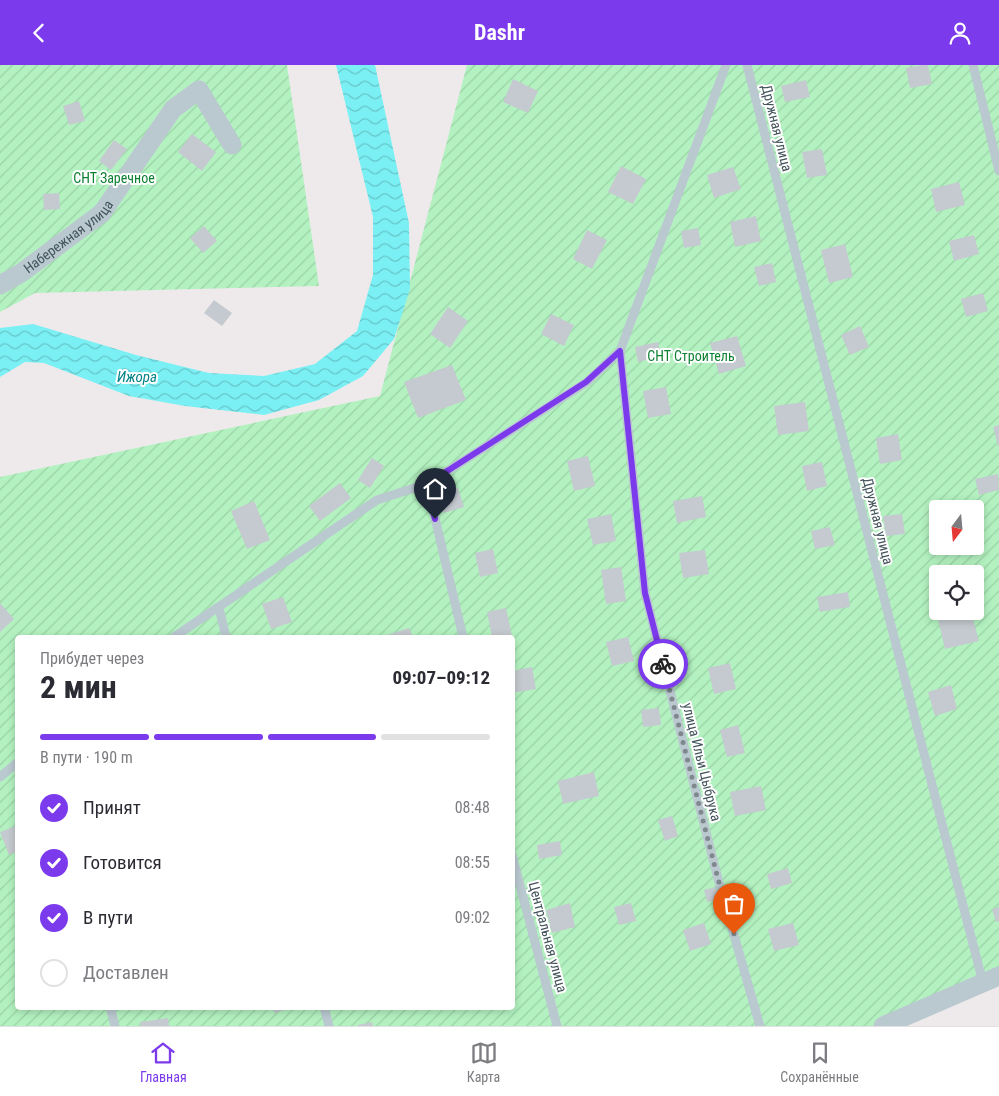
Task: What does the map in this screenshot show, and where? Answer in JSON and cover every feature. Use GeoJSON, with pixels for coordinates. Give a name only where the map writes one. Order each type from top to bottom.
{"type":"FeatureCollection","features":[{"type":"Feature","properties":{"kind":"street","name":"Набережная улица"},"geometry":{"type":"LineString","coordinates":[[0,285],[21,273],[102,213],[173,109],[199,90],[232,145]]}},
{"type":"Feature","properties":{"kind":"street"},"geometry":{"type":"LineString","coordinates":[[884,1026],[991,980]]}},
{"type":"Feature","properties":{"kind":"lane","name":"Дружная улица"},"geometry":{"type":"LineString","coordinates":[[747,65],[991,980]]}},
{"type":"Feature","properties":{"kind":"lane"},"geometry":{"type":"LineString","coordinates":[[972,65],[999,171]]}},
{"type":"Feature","properties":{"kind":"lane"},"geometry":{"type":"LineString","coordinates":[[177,635],[378,500],[427,484],[586,382],[620,351],[723,66]]}},
{"type":"Feature","properties":{"kind":"lane","name":"улица Ильи Цыбрука"},"geometry":{"type":"LineString","coordinates":[[620,351],[645,593],[718,879],[760,1026]]}},
{"type":"Feature","properties":{"kind":"lane"},"geometry":{"type":"LineString","coordinates":[[427,484],[463,635]]}},
{"type":"Feature","properties":{"kind":"lane"},"geometry":{"type":"LineString","coordinates":[[219,608],[226,635]]}},
{"type":"Feature","properties":{"kind":"lane"},"geometry":{"type":"LineString","coordinates":[[0,777],[15,764]]}},
{"type":"Feature","properties":{"kind":"lane","name":"Центральная улица"},"geometry":{"type":"LineString","coordinates":[[515,866],[557,1026]]}},
{"type":"Feature","properties":{"kind":"lane"},"geometry":{"type":"LineString","coordinates":[[111,1010],[115,1026]]}},
{"type":"Feature","properties":{"kind":"lane"},"geometry":{"type":"LineString","coordinates":[[325,1010],[329,1026]]}},
{"type":"Feature","properties":{"kind":"green space","name":"СНТ Заречное"},"geometry":{"type":"Polygon","coordinates":[[[0,65],[287,65],[319,286],[35,293],[0,312],[0,65]]]}},
{"type":"Feature","properties":{"kind":"green space","name":"СНТ Строитель"},"geometry":{"type":"Polygon","coordinates":[[[467,65],[999,65],[999,977],[890,1026],[0,1026],[0,477],[380,396],[467,65]]]}},
{"type":"Feature","properties":{"kind":"water","name":"Ижора"},"geometry":{"type":"Polygon","coordinates":[[[336,65],[375,65],[409,223],[410,289],[394,339],[363,376],[319,400],[264,415],[185,406],[129,396],[44,363],[25,362],[0,377],[0,328],[33,324],[136,355],[209,373],[264,376],[315,364],[357,331],[373,275],[373,217],[336,65]]]}},
{"type":"Feature","properties":{"kind":"building"},"geometry":{"type":"Polygon","coordinates":[[[928,65],[932,84],[910,88],[906,68],[928,65]]]}},
{"type":"Feature","properties":{"kind":"building"},"geometry":{"type":"Polygon","coordinates":[[[513,79],[538,91],[528,113],[503,102],[513,79]]]}},
{"type":"Feature","properties":{"kind":"building"},"geometry":{"type":"Polygon","coordinates":[[[806,80],[810,97],[785,102],[781,86],[806,80]]]}},
{"type":"Feature","properties":{"kind":"building"},"geometry":{"type":"Polygon","coordinates":[[[79,101],[85,121],[69,125],[63,106],[79,101]]]}},
{"type":"Feature","properties":{"kind":"building"},"geometry":{"type":"Polygon","coordinates":[[[192,134],[216,152],[202,171],[178,152],[192,134]]]}},
{"type":"Feature","properties":{"kind":"building"},"geometry":{"type":"Polygon","coordinates":[[[114,140],[127,149],[111,170],[99,161],[114,140]]]}},
{"type":"Feature","properties":{"kind":"building"},"geometry":{"type":"Polygon","coordinates":[[[822,149],[827,175],[807,178],[802,152],[822,149]]]}},
{"type":"Feature","properties":{"kind":"building"},"geometry":{"type":"Polygon","coordinates":[[[621,166],[646,179],[633,204],[608,192],[621,166]]]}},
{"type":"Feature","properties":{"kind":"building"},"geometry":{"type":"Polygon","coordinates":[[[733,167],[741,189],[714,198],[707,175],[733,167]]]}},
{"type":"Feature","properties":{"kind":"building"},"geometry":{"type":"Polygon","coordinates":[[[959,182],[965,205],[936,212],[931,189],[959,182]]]}},
{"type":"Feature","properties":{"kind":"building"},"geometry":{"type":"Polygon","coordinates":[[[59,193],[60,209],[44,210],[43,194],[59,193]]]}},
{"type":"Feature","properties":{"kind":"building"},"geometry":{"type":"Polygon","coordinates":[[[756,216],[761,241],[735,247],[730,222],[756,216]]]}},
{"type":"Feature","properties":{"kind":"building"},"geometry":{"type":"Polygon","coordinates":[[[204,226],[217,241],[203,253],[190,238],[204,226]]]}},
{"type":"Feature","properties":{"kind":"building"},"geometry":{"type":"Polygon","coordinates":[[[698,228],[701,245],[684,248],[681,231],[698,228]]]}},
{"type":"Feature","properties":{"kind":"building"},"geometry":{"type":"Polygon","coordinates":[[[587,230],[607,240],[592,269],[573,259],[587,230]]]}},
{"type":"Feature","properties":{"kind":"building"},"geometry":{"type":"Polygon","coordinates":[[[974,235],[979,254],[954,261],[949,241],[974,235]]]}},
{"type":"Feature","properties":{"kind":"building"},"geometry":{"type":"Polygon","coordinates":[[[845,244],[853,277],[829,283],[821,250],[845,244]]]}},
{"type":"Feature","properties":{"kind":"building"},"geometry":{"type":"Polygon","coordinates":[[[772,263],[776,282],[759,286],[754,267],[772,263]]]}},
{"type":"Feature","properties":{"kind":"building"},"geometry":{"type":"Polygon","coordinates":[[[983,293],[988,311],[966,317],[961,299],[983,293]]]}},
{"type":"Feature","properties":{"kind":"building"},"geometry":{"type":"Polygon","coordinates":[[[214,300],[232,313],[222,326],[204,313],[214,300]]]}},
{"type":"Feature","properties":{"kind":"building"},"geometry":{"type":"Polygon","coordinates":[[[448,307],[468,321],[450,348],[430,334],[448,307]]]}},
{"type":"Feature","properties":{"kind":"building"},"geometry":{"type":"Polygon","coordinates":[[[551,314],[574,325],[564,346],[541,334],[551,314]]]}},
{"type":"Feature","properties":{"kind":"building"},"geometry":{"type":"Polygon","coordinates":[[[860,326],[869,347],[850,355],[841,335],[860,326]]]}},
{"type":"Feature","properties":{"kind":"building"},"geometry":{"type":"Polygon","coordinates":[[[737,336],[746,366],[719,374],[710,343],[737,336]]]}},
{"type":"Feature","properties":{"kind":"building"},"geometry":{"type":"Polygon","coordinates":[[[658,342],[661,356],[638,362],[635,347],[658,342]]]}},
{"type":"Feature","properties":{"kind":"building"},"geometry":{"type":"Polygon","coordinates":[[[452,365],[466,400],[418,418],[404,382],[452,365]]]}},
{"type":"Feature","properties":{"kind":"building"},"geometry":{"type":"Polygon","coordinates":[[[666,387],[671,414],[648,418],[643,391],[666,387]]]}},
{"type":"Feature","properties":{"kind":"building"},"geometry":{"type":"Polygon","coordinates":[[[805,402],[809,431],[778,435],[774,406],[805,402]]]}},
{"type":"Feature","properties":{"kind":"building"},"geometry":{"type":"Polygon","coordinates":[[[999,425],[999,446],[998,446],[993,427],[999,425]]]}},
{"type":"Feature","properties":{"kind":"building"},"geometry":{"type":"Polygon","coordinates":[[[898,434],[902,460],[880,464],[876,438],[898,434]]]}},
{"type":"Feature","properties":{"kind":"building"},"geometry":{"type":"Polygon","coordinates":[[[588,456],[595,486],[574,491],[567,461],[588,456]]]}},
{"type":"Feature","properties":{"kind":"building"},"geometry":{"type":"Polygon","coordinates":[[[372,458],[384,466],[370,488],[358,480],[372,458]]]}},
{"type":"Feature","properties":{"kind":"building"},"geometry":{"type":"Polygon","coordinates":[[[822,462],[827,486],[807,491],[802,466],[822,462]]]}},
{"type":"Feature","properties":{"kind":"building"},"geometry":{"type":"Polygon","coordinates":[[[998,474],[999,490],[979,495],[975,479],[998,474]]]}},
{"type":"Feature","properties":{"kind":"building"},"geometry":{"type":"Polygon","coordinates":[[[340,483],[351,498],[320,521],[309,506],[340,483]]]}},
{"type":"Feature","properties":{"kind":"building"},"geometry":{"type":"Polygon","coordinates":[[[458,488],[464,507],[444,513],[439,493],[458,488]]]}},
{"type":"Feature","properties":{"kind":"building"},"geometry":{"type":"Polygon","coordinates":[[[702,496],[706,517],[677,523],[673,501],[702,496]]]}},
{"type":"Feature","properties":{"kind":"building"},"geometry":{"type":"Polygon","coordinates":[[[254,501],[270,540],[247,549],[231,511],[254,501]]]}},
{"type":"Feature","properties":{"kind":"building"},"geometry":{"type":"Polygon","coordinates":[[[611,514],[616,541],[593,545],[587,519],[611,514]]]}},
{"type":"Feature","properties":{"kind":"building"},"geometry":{"type":"Polygon","coordinates":[[[902,514],[905,534],[886,536],[883,516],[902,514]]]}},
{"type":"Feature","properties":{"kind":"building"},"geometry":{"type":"Polygon","coordinates":[[[830,527],[835,545],[815,549],[811,531],[830,527]]]}},
{"type":"Feature","properties":{"kind":"building"},"geometry":{"type":"Polygon","coordinates":[[[493,549],[498,573],[480,577],[475,553],[493,549]]]}},
{"type":"Feature","properties":{"kind":"building"},"geometry":{"type":"Polygon","coordinates":[[[705,550],[709,574],[683,578],[679,553],[705,550]]]}},
{"type":"Feature","properties":{"kind":"building"},"geometry":{"type":"Polygon","coordinates":[[[621,567],[626,601],[606,604],[601,570],[621,567]]]}},
{"type":"Feature","properties":{"kind":"building"},"geometry":{"type":"Polygon","coordinates":[[[848,592],[850,607],[820,612],[817,597],[848,592]]]}},
{"type":"Feature","properties":{"kind":"building"},"geometry":{"type":"Polygon","coordinates":[[[283,597],[292,622],[271,629],[262,604],[283,597]]]}},
{"type":"Feature","properties":{"kind":"building"},"geometry":{"type":"Polygon","coordinates":[[[0,603],[14,619],[0,632],[0,603]]]}},
{"type":"Feature","properties":{"kind":"building"},"geometry":{"type":"Polygon","coordinates":[[[506,608],[512,635],[492,635],[487,612],[506,608]]]}},
{"type":"Feature","properties":{"kind":"building"},"geometry":{"type":"Polygon","coordinates":[[[938,620],[973,620],[979,641],[945,649],[938,620]]]}},
{"type":"Feature","properties":{"kind":"building"},"geometry":{"type":"Polygon","coordinates":[[[409,628],[412,635],[387,635],[409,628]]]}},
{"type":"Feature","properties":{"kind":"building"},"geometry":{"type":"Polygon","coordinates":[[[628,637],[634,661],[612,666],[606,642],[628,637]]]}},
{"type":"Feature","properties":{"kind":"building"},"geometry":{"type":"Polygon","coordinates":[[[730,663],[736,689],[714,694],[708,668],[730,663]]]}},
{"type":"Feature","properties":{"kind":"building"},"geometry":{"type":"Polygon","coordinates":[[[532,667],[536,689],[515,692],[515,670],[532,667]]]}},
{"type":"Feature","properties":{"kind":"building"},"geometry":{"type":"Polygon","coordinates":[[[951,685],[957,709],[935,716],[928,692],[951,685]]]}},
{"type":"Feature","properties":{"kind":"building"},"geometry":{"type":"Polygon","coordinates":[[[659,708],[661,725],[643,727],[641,710],[659,708]]]}},
{"type":"Feature","properties":{"kind":"building"},"geometry":{"type":"Polygon","coordinates":[[[738,725],[745,753],[727,757],[720,730],[738,725]]]}},
{"type":"Feature","properties":{"kind":"building"},"geometry":{"type":"Polygon","coordinates":[[[594,772],[599,796],[563,804],[558,781],[594,772]]]}},
{"type":"Feature","properties":{"kind":"building"},"geometry":{"type":"Polygon","coordinates":[[[761,786],[766,810],[735,816],[730,792],[761,786]]]}},
{"type":"Feature","properties":{"kind":"building"},"geometry":{"type":"Polygon","coordinates":[[[672,816],[678,836],[665,841],[658,820],[672,816]]]}},
{"type":"Feature","properties":{"kind":"building"},"geometry":{"type":"Polygon","coordinates":[[[15,826],[15,852],[9,855],[0,832],[15,826]]]}},
{"type":"Feature","properties":{"kind":"building"},"geometry":{"type":"Polygon","coordinates":[[[560,841],[562,855],[539,859],[537,845],[560,841]]]}},
{"type":"Feature","properties":{"kind":"building"},"geometry":{"type":"Polygon","coordinates":[[[788,868],[792,883],[771,889],[767,874],[788,868]]]}},
{"type":"Feature","properties":{"kind":"building"},"geometry":{"type":"Polygon","coordinates":[[[715,887],[719,899],[707,902],[704,890],[715,887]]]}},
{"type":"Feature","properties":{"kind":"building"},"geometry":{"type":"Polygon","coordinates":[[[570,903],[575,927],[552,933],[546,910],[570,903]]]}},
{"type":"Feature","properties":{"kind":"building"},"geometry":{"type":"Polygon","coordinates":[[[631,903],[636,921],[619,925],[614,907],[631,903]]]}},
{"type":"Feature","properties":{"kind":"building"},"geometry":{"type":"Polygon","coordinates":[[[999,907],[999,921],[996,922],[992,909],[999,907]]]}},
{"type":"Feature","properties":{"kind":"building"},"geometry":{"type":"Polygon","coordinates":[[[704,923],[711,944],[690,951],[683,930],[704,923]]]}},
{"type":"Feature","properties":{"kind":"building"},"geometry":{"type":"Polygon","coordinates":[[[793,923],[799,945],[774,951],[768,929],[793,923]]]}},
{"type":"Feature","properties":{"kind":"building"},"geometry":{"type":"Polygon","coordinates":[[[274,1010],[285,1010],[274,1013],[274,1010]]]}},
{"type":"Feature","properties":{"kind":"building"},"geometry":{"type":"Polygon","coordinates":[[[168,1018],[169,1026],[141,1026],[140,1022],[168,1018]]]}},
{"type":"Feature","properties":{"kind":"building"},"geometry":{"type":"Polygon","coordinates":[[[372,1022],[373,1026],[358,1026],[358,1025],[372,1022]]]}},
{"type":"Feature","properties":{"kind":"way so far"},"geometry":{"type":"LineString","coordinates":[[663,664],[734,934]]}},
{"type":"Feature","properties":{"kind":"route"},"geometry":{"type":"LineString","coordinates":[[435,519],[427,484],[586,382],[620,351],[645,593],[663,664]]}}]}
